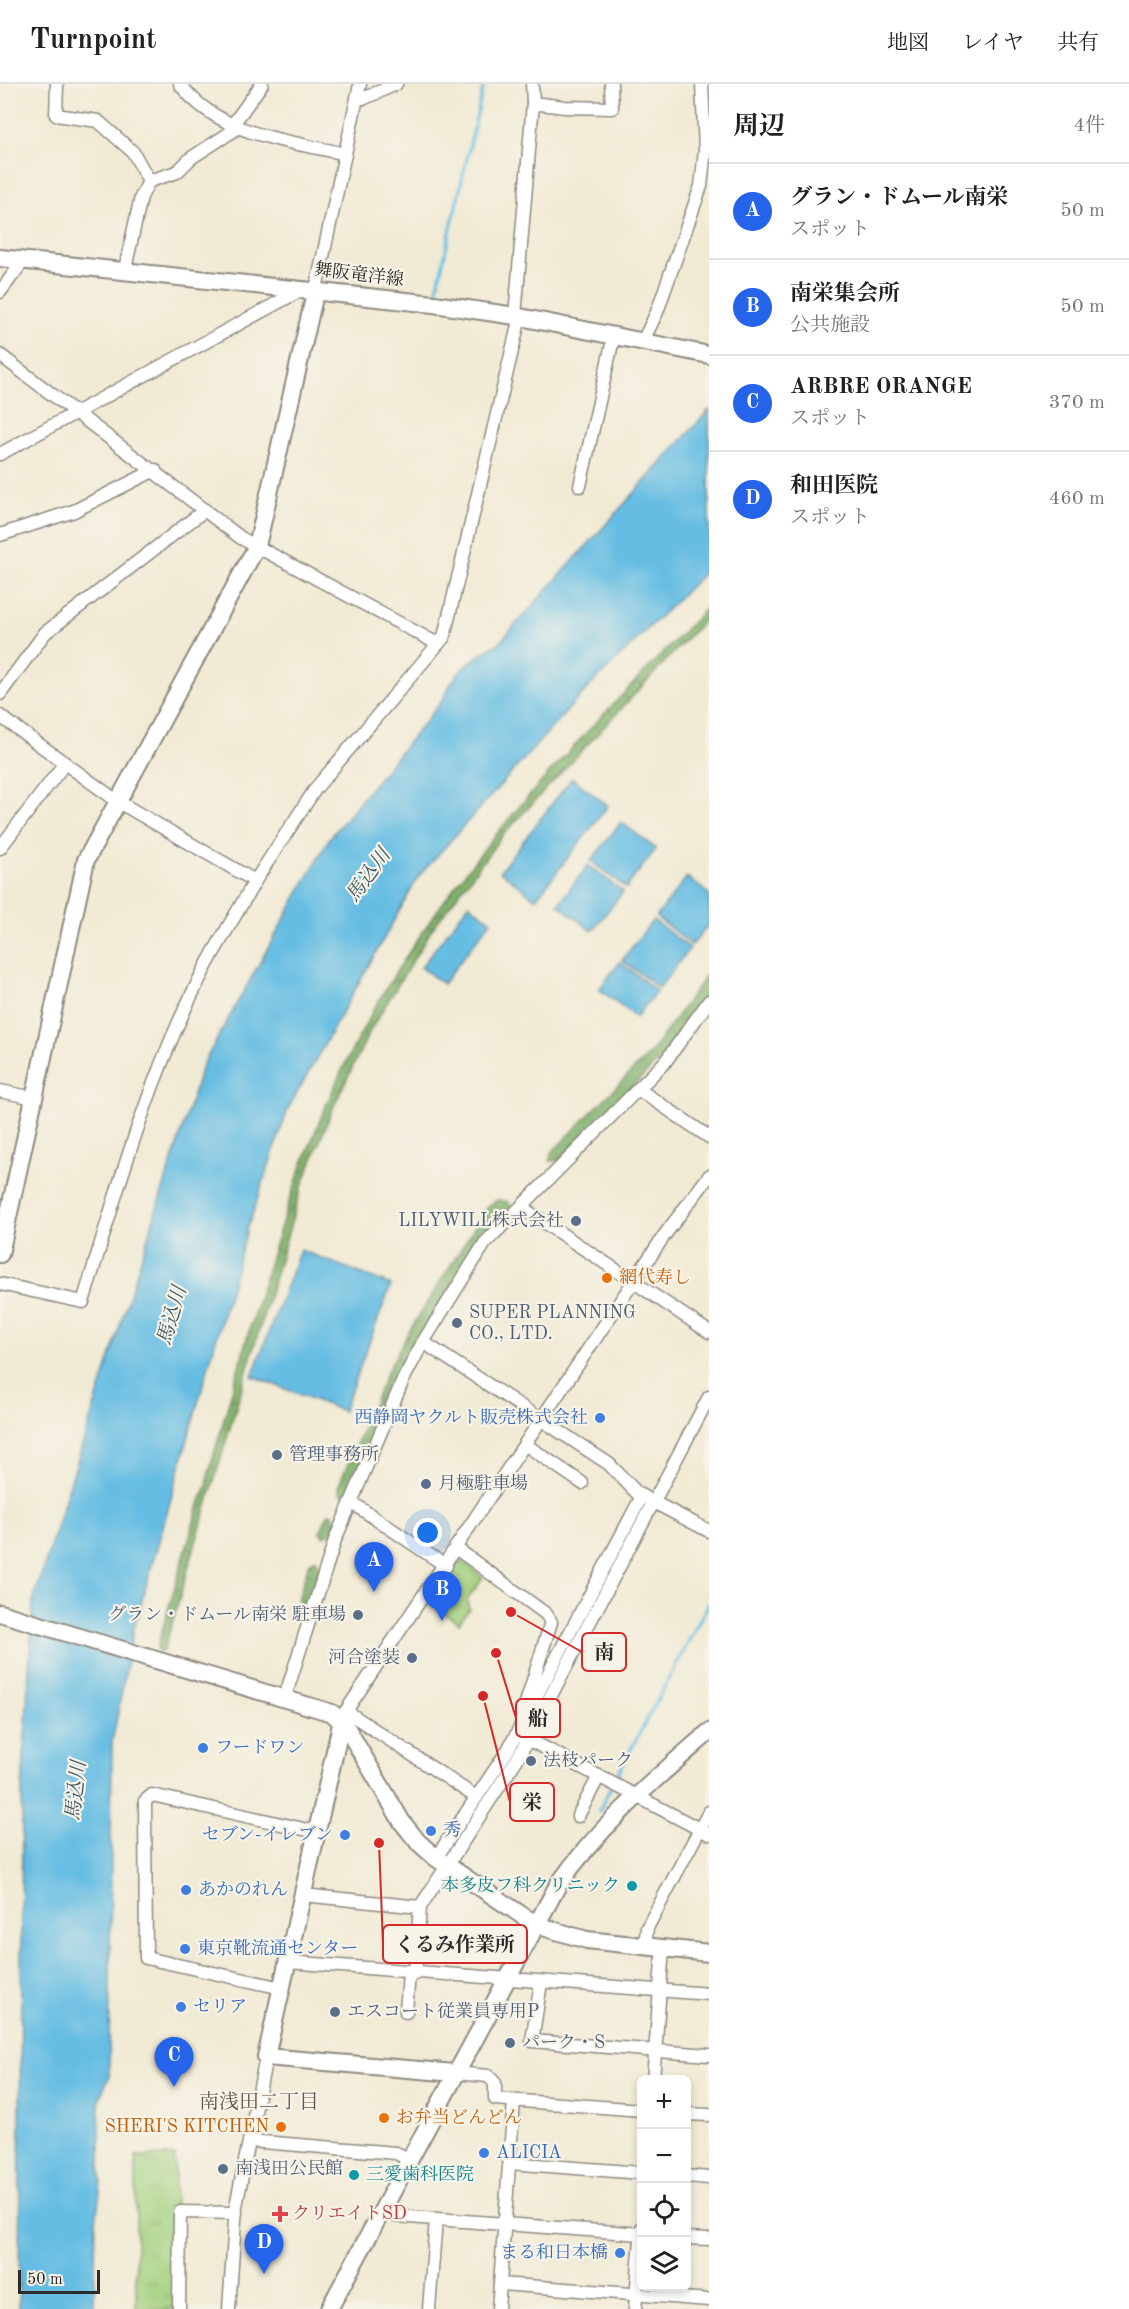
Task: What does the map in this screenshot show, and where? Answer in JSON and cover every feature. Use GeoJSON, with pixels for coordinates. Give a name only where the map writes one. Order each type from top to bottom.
{"type":"FeatureCollection","features":[{"type":"Feature","properties":{"kind":"street"},"geometry":{"type":"LineString","coordinates":[[57,84],[57,115],[98,121],[133,152],[149,181]]}},
{"type":"Feature","properties":{"kind":"street"},"geometry":{"type":"LineString","coordinates":[[180,84],[207,112],[234,128],[345,154]]}},
{"type":"Feature","properties":{"kind":"street"},"geometry":{"type":"LineString","coordinates":[[125,269],[141,197],[149,181],[177,172],[234,128],[262,84]]}},
{"type":"Feature","properties":{"kind":"street"},"geometry":{"type":"LineString","coordinates":[[0,1254],[86,860],[257,546],[311,289],[360,84]]}},
{"type":"Feature","properties":{"kind":"street"},"geometry":{"type":"LineString","coordinates":[[357,98],[365,98],[396,84]]}},
{"type":"Feature","properties":{"kind":"street"},"geometry":{"type":"LineString","coordinates":[[0,1284],[83,1302],[134,1137],[165,1056],[197,984],[255,881],[316,788],[444,637],[518,316],[533,103],[532,84]]}},
{"type":"Feature","properties":{"kind":"street"},"geometry":{"type":"LineString","coordinates":[[533,103],[565,107],[612,108],[611,84]]}},
{"type":"Feature","properties":{"kind":"street"},"geometry":{"type":"LineString","coordinates":[[643,341],[657,312],[701,186],[705,150],[702,84]]}},
{"type":"Feature","properties":{"kind":"street","name":"舞阪竜洋線"},"geometry":{"type":"LineString","coordinates":[[0,258],[311,289],[518,316],[709,355]]}},
{"type":"Feature","properties":{"kind":"street"},"geometry":{"type":"LineString","coordinates":[[0,292],[24,260]]}},
{"type":"Feature","properties":{"kind":"street"},"geometry":{"type":"LineString","coordinates":[[0,454],[311,289]]}},
{"type":"Feature","properties":{"kind":"street"},"geometry":{"type":"LineString","coordinates":[[580,486],[614,335]]}},
{"type":"Feature","properties":{"kind":"street"},"geometry":{"type":"LineString","coordinates":[[0,355],[155,470],[241,538],[438,644]]}},
{"type":"Feature","properties":{"kind":"street"},"geometry":{"type":"LineString","coordinates":[[0,535],[74,511],[155,470]]}},
{"type":"Feature","properties":{"kind":"street"},"geometry":{"type":"LineString","coordinates":[[0,694],[45,633],[206,510]]}},
{"type":"Feature","properties":{"kind":"street"},"geometry":{"type":"LineString","coordinates":[[0,716],[117,801],[255,881]]}},
{"type":"Feature","properties":{"kind":"street"},"geometry":{"type":"LineString","coordinates":[[0,848],[65,763]]}},
{"type":"Feature","properties":{"kind":"street"},"geometry":{"type":"LineString","coordinates":[[284,1700],[335,1540],[403,1380],[423,1342],[485,1243],[666,1062],[709,1001]]}},
{"type":"Feature","properties":{"kind":"street"},"geometry":{"type":"LineString","coordinates":[[638,1089],[709,1137]]}},
{"type":"Feature","properties":{"kind":"street"},"geometry":{"type":"LineString","coordinates":[[0,1091],[34,1098]]}},
{"type":"Feature","properties":{"kind":"street"},"geometry":{"type":"LineString","coordinates":[[229,2309],[236,2213],[266,2057],[344,1716],[634,1283],[709,1176]]}},
{"type":"Feature","properties":{"kind":"street"},"geometry":{"type":"LineString","coordinates":[[521,1207],[709,1332]]}},
{"type":"Feature","properties":{"kind":"street"},"geometry":{"type":"LineString","coordinates":[[423,1342],[609,1464],[648,1499],[709,1531]]}},
{"type":"Feature","properties":{"kind":"street"},"geometry":{"type":"LineString","coordinates":[[406,2012],[420,1907],[442,1862],[476,1797],[522,1736],[528,1711],[648,1499],[709,1397]]}},
{"type":"Feature","properties":{"kind":"street"},"geometry":{"type":"LineString","coordinates":[[526,1445],[582,1483]]}},
{"type":"Feature","properties":{"kind":"street"},"geometry":{"type":"LineString","coordinates":[[442,1862],[522,1736],[648,1499]]}},
{"type":"Feature","properties":{"kind":"street"},"geometry":{"type":"LineString","coordinates":[[351,1502],[446,1566]]}},
{"type":"Feature","properties":{"kind":"street"},"geometry":{"type":"LineString","coordinates":[[457,1549],[546,1614],[550,1622],[524,1708],[528,1711]]}},
{"type":"Feature","properties":{"kind":"street"},"geometry":{"type":"LineString","coordinates":[[6,1615],[284,1700],[344,1716],[476,1797]]}},
{"type":"Feature","properties":{"kind":"street"},"geometry":{"type":"LineString","coordinates":[[344,1716],[402,1822],[418,1842],[442,1862],[536,1923],[574,1937],[709,1953]]}},
{"type":"Feature","properties":{"kind":"street"},"geometry":{"type":"LineString","coordinates":[[329,2309],[536,1923],[578,1858],[616,1814],[709,1732]]}},
{"type":"Feature","properties":{"kind":"street"},"geometry":{"type":"LineString","coordinates":[[522,1736],[704,1832]]}},
{"type":"Feature","properties":{"kind":"street"},"geometry":{"type":"LineString","coordinates":[[578,1816],[599,1776]]}},
{"type":"Feature","properties":{"kind":"street"},"geometry":{"type":"LineString","coordinates":[[282,1988],[146,1958],[146,1801],[152,1796],[317,1832]]}},
{"type":"Feature","properties":{"kind":"street"},"geometry":{"type":"LineString","coordinates":[[645,1946],[647,1928],[704,1832],[709,1812]]}},
{"type":"Feature","properties":{"kind":"street"},"geometry":{"type":"LineString","coordinates":[[303,1895],[420,1907]]}},
{"type":"Feature","properties":{"kind":"street"},"geometry":{"type":"LineString","coordinates":[[652,2075],[663,1948]]}},
{"type":"Feature","properties":{"kind":"street"},"geometry":{"type":"LineString","coordinates":[[288,1962],[412,1974],[709,1994]]}},
{"type":"Feature","properties":{"kind":"street"},"geometry":{"type":"LineString","coordinates":[[541,1982],[532,2041],[709,2055]]}},
{"type":"Feature","properties":{"kind":"street"},"geometry":{"type":"LineString","coordinates":[[266,2057],[488,2076],[495,2083],[495,2099],[637,2110]]}},
{"type":"Feature","properties":{"kind":"street"},"geometry":{"type":"LineString","coordinates":[[498,2309],[514,2101]]}},
{"type":"Feature","properties":{"kind":"street"},"geometry":{"type":"LineString","coordinates":[[691,2114],[709,2115]]}},
{"type":"Feature","properties":{"kind":"street"},"geometry":{"type":"LineString","coordinates":[[250,2141],[396,2152],[409,2159]]}},
{"type":"Feature","properties":{"kind":"street"},"geometry":{"type":"LineString","coordinates":[[509,2163],[637,2173]]}},
{"type":"Feature","properties":{"kind":"street"},"geometry":{"type":"LineString","coordinates":[[691,2176],[709,2178]]}},
{"type":"Feature","properties":{"kind":"street"},"geometry":{"type":"LineString","coordinates":[[382,2209],[395,2216],[637,2234]]}},
{"type":"Feature","properties":{"kind":"street"},"geometry":{"type":"LineString","coordinates":[[179,2309],[180,2212],[236,2213]]}},
{"type":"Feature","properties":{"kind":"street"},"geometry":{"type":"LineString","coordinates":[[429,2309],[436,2219]]}},
{"type":"Feature","properties":{"kind":"street"},"geometry":{"type":"LineString","coordinates":[[636,2309],[641,2237]]}},
{"type":"Feature","properties":{"kind":"street"},"geometry":{"type":"LineString","coordinates":[[691,2238],[709,2239]]}},
{"type":"Feature","properties":{"kind":"street"},"geometry":{"type":"LineString","coordinates":[[500,2284],[709,2300]]}},
{"type":"Feature","properties":{"kind":"green space"},"geometry":{"type":"Polygon","coordinates":[[[709,605],[709,615],[502,836],[432,929],[371,1029],[333,1108],[301,1189],[164,1650],[160,1653],[157,1648],[200,1501],[207,1486],[209,1471],[271,1257],[307,1152],[352,1050],[388,985],[427,925],[469,868],[560,761],[709,605]]]}},
{"type":"Feature","properties":{"kind":"green space"},"geometry":{"type":"Polygon","coordinates":[[[709,971],[709,991],[661,1058],[559,1161],[550,1161],[551,1153],[652,1051],[709,971]]]}},
{"type":"Feature","properties":{"kind":"green space"},"geometry":{"type":"Polygon","coordinates":[[[497,1200],[509,1202],[511,1207],[480,1239],[418,1339],[398,1377],[349,1492],[341,1495],[338,1487],[387,1372],[408,1333],[488,1206],[497,1200]]]}},
{"type":"Feature","properties":{"kind":"green space"},"geometry":{"type":"Polygon","coordinates":[[[329,1513],[333,1514],[336,1521],[331,1533],[324,1536],[320,1532],[329,1513]]]}},
{"type":"Feature","properties":{"kind":"green space"},"geometry":{"type":"Polygon","coordinates":[[[316,1559],[320,1566],[308,1606],[300,1610],[297,1603],[309,1563],[316,1559]]]}},
{"type":"Feature","properties":{"kind":"green space"},"geometry":{"type":"Polygon","coordinates":[[[462,1561],[483,1578],[467,1600],[469,1609],[459,1623],[430,1604],[459,1562],[462,1561]]]}},
{"type":"Feature","properties":{"kind":"green space"},"geometry":{"type":"Polygon","coordinates":[[[136,2156],[175,2156],[174,2309],[136,2309],[136,2156]]]}},
{"type":"Feature","properties":{"kind":"water","name":"馬込川"},"geometry":{"type":"Polygon","coordinates":[[[709,410],[709,568],[583,693],[419,876],[288,1109],[248,1227],[133,1632],[112,1743],[109,2077],[99,2099],[101,2183],[96,2222],[94,2309],[19,2309],[22,1791],[33,1601],[202,1066],[329,839],[442,701],[458,673],[471,661],[499,643],[709,410]]]}},
{"type":"Feature","properties":{"kind":"water"},"geometry":{"type":"Polygon","coordinates":[[[572,778],[608,806],[536,899],[500,871],[572,778]]]}},
{"type":"Feature","properties":{"kind":"water"},"geometry":{"type":"Polygon","coordinates":[[[621,822],[656,849],[626,888],[591,861],[621,822]]]}},
{"type":"Feature","properties":{"kind":"water"},"geometry":{"type":"Polygon","coordinates":[[[588,865],[623,892],[592,931],[558,904],[588,865]]]}},
{"type":"Feature","properties":{"kind":"water"},"geometry":{"type":"Polygon","coordinates":[[[687,877],[709,894],[709,924],[692,945],[656,917],[687,877]]]}},
{"type":"Feature","properties":{"kind":"water"},"geometry":{"type":"Polygon","coordinates":[[[469,904],[491,921],[443,984],[421,967],[469,904]]]}},
{"type":"Feature","properties":{"kind":"water"},"geometry":{"type":"Polygon","coordinates":[[[653,920],[690,948],[659,988],[622,960],[653,920]]]}},
{"type":"Feature","properties":{"kind":"water"},"geometry":{"type":"Polygon","coordinates":[[[620,962],[657,991],[636,1017],[599,989],[620,962]]]}},
{"type":"Feature","properties":{"kind":"water"},"geometry":{"type":"Polygon","coordinates":[[[300,1250],[391,1285],[343,1411],[252,1376],[300,1250]]]}},
{"type":"Feature","properties":{"kind":"waterway"},"geometry":{"type":"LineString","coordinates":[[436,293],[484,84]]}},
{"type":"Feature","properties":{"kind":"waterway"},"geometry":{"type":"LineString","coordinates":[[614,1781],[709,1603]]}},
{"type":"Feature","properties":{"kind":"waterway"},"geometry":{"type":"LineString","coordinates":[[599,1811],[611,1787]]}},
{"type":"Feature","properties":{"kind":"place","name":"LILYWILL株式会社"},"geometry":{"type":"Point","coordinates":[576,1221]}},
{"type":"Feature","properties":{"kind":"place","name":"網代寿し"},"geometry":{"type":"Point","coordinates":[607,1278]}},
{"type":"Feature","properties":{"kind":"place","name":"SUPER PLANNING CO., LTD."},"geometry":{"type":"Point","coordinates":[457,1323]}},
{"type":"Feature","properties":{"kind":"place","name":"西静岡ヤクルト販売株式会社"},"geometry":{"type":"Point","coordinates":[600,1418]}},
{"type":"Feature","properties":{"kind":"place","name":"管理事務所"},"geometry":{"type":"Point","coordinates":[277,1455]}},
{"type":"Feature","properties":{"kind":"place","name":"月極駐車場"},"geometry":{"type":"Point","coordinates":[426,1484]}},
{"type":"Feature","properties":{"kind":"place","name":"グラン・ドムール南栄"},"geometry":{"type":"Point","coordinates":[374,1592]}},
{"type":"Feature","properties":{"kind":"place","name":"南"},"geometry":{"type":"Point","coordinates":[511,1612]}},
{"type":"Feature","properties":{"kind":"place","name":"グラン・ドムール南栄 駐車場"},"geometry":{"type":"Point","coordinates":[358,1615]}},
{"type":"Feature","properties":{"kind":"place","name":"南栄集会所"},"geometry":{"type":"Point","coordinates":[442,1621]}},
{"type":"Feature","properties":{"kind":"place","name":"船"},"geometry":{"type":"Point","coordinates":[496,1653]}},
{"type":"Feature","properties":{"kind":"place","name":"河合塗装"},"geometry":{"type":"Point","coordinates":[412,1658]}},
{"type":"Feature","properties":{"kind":"place","name":"栄"},"geometry":{"type":"Point","coordinates":[483,1696]}},
{"type":"Feature","properties":{"kind":"place","name":"フードワン"},"geometry":{"type":"Point","coordinates":[203,1748]}},
{"type":"Feature","properties":{"kind":"place","name":"法枝パーク"},"geometry":{"type":"Point","coordinates":[531,1761]}},
{"type":"Feature","properties":{"kind":"place","name":"秀"},"geometry":{"type":"Point","coordinates":[431,1831]}},
{"type":"Feature","properties":{"kind":"place","name":"セブン-イレブン"},"geometry":{"type":"Point","coordinates":[345,1835]}},
{"type":"Feature","properties":{"kind":"place","name":"くるみ作業所"},"geometry":{"type":"Point","coordinates":[379,1843]}},
{"type":"Feature","properties":{"kind":"place","name":"本多皮フ科クリニック"},"geometry":{"type":"Point","coordinates":[632,1886]}},
{"type":"Feature","properties":{"kind":"place","name":"あかのれん"},"geometry":{"type":"Point","coordinates":[186,1890]}},
{"type":"Feature","properties":{"kind":"place","name":"東京靴流通センター"},"geometry":{"type":"Point","coordinates":[185,1949]}},
{"type":"Feature","properties":{"kind":"place","name":"セリア"},"geometry":{"type":"Point","coordinates":[181,2007]}},
{"type":"Feature","properties":{"kind":"place","name":"エスコート従業員専用P"},"geometry":{"type":"Point","coordinates":[335,2012]}},
{"type":"Feature","properties":{"kind":"place","name":"パーク・S"},"geometry":{"type":"Point","coordinates":[510,2043]}},
{"type":"Feature","properties":{"kind":"place","name":"ARBRE ORANGE"},"geometry":{"type":"Point","coordinates":[174,2087]}},
{"type":"Feature","properties":{"kind":"place","name":"お弁当どんどん"},"geometry":{"type":"Point","coordinates":[384,2118]}},
{"type":"Feature","properties":{"kind":"place","name":"SHERI'S KITCHEN"},"geometry":{"type":"Point","coordinates":[281,2127]}},
{"type":"Feature","properties":{"kind":"place","name":"ALICIA"},"geometry":{"type":"Point","coordinates":[484,2153]}},
{"type":"Feature","properties":{"kind":"place","name":"南浅田公民館"},"geometry":{"type":"Point","coordinates":[223,2169]}},
{"type":"Feature","properties":{"kind":"place","name":"三愛歯科医院"},"geometry":{"type":"Point","coordinates":[354,2175]}},
{"type":"Feature","properties":{"kind":"place","name":"クリエイトSD"},"geometry":{"type":"Point","coordinates":[280,2214]}},
{"type":"Feature","properties":{"kind":"place","name":"まる和日本橋"},"geometry":{"type":"Point","coordinates":[620,2253]}},
{"type":"Feature","properties":{"kind":"place","name":"和田医院"},"geometry":{"type":"Point","coordinates":[264,2274]}},
{"type":"Feature","properties":{"kind":"district","name":"南浅田二丁目"},"geometry":{"type":"Point","coordinates":[259,2103]}}]}
